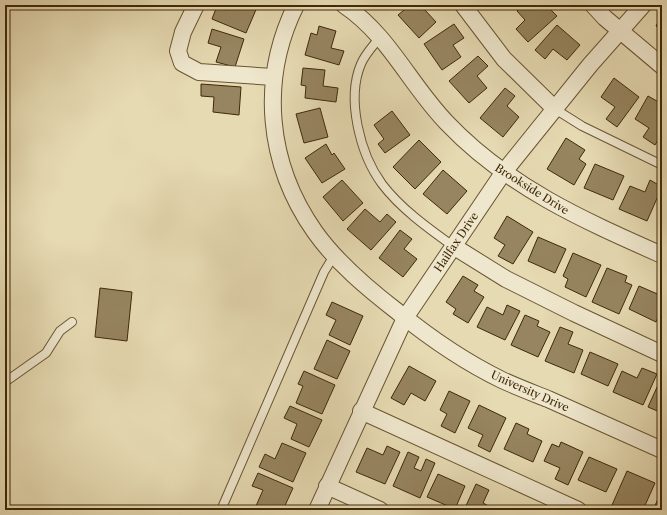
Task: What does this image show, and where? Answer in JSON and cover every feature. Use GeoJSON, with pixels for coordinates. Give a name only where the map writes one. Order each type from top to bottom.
{"type":"FeatureCollection","features":[{"type":"Feature","properties":{"kind":"street"},"geometry":{"type":"LineString","coordinates":[[196,5],[183,32],[178,52],[182,63],[199,72],[273,77]]}},
{"type":"Feature","properties":{"kind":"street","name":"University Drive"},"geometry":{"type":"LineString","coordinates":[[296,5],[278,50],[273,77],[274,115],[277,148],[286,178],[316,233],[374,293],[437,343],[502,380],[662,450]]}},
{"type":"Feature","properties":{"kind":"street","name":"Brookside Drive"},"geometry":{"type":"LineString","coordinates":[[344,5],[358,14],[380,37],[423,95],[446,122],[470,146],[504,173],[546,200],[582,220],[662,255]]}},
{"type":"Feature","properties":{"kind":"street"},"geometry":{"type":"LineString","coordinates":[[463,5],[504,60],[555,109]]}},
{"type":"Feature","properties":{"kind":"street"},"geometry":{"type":"LineString","coordinates":[[594,5],[620,31],[662,66]]}},
{"type":"Feature","properties":{"kind":"street","name":"Hailfax Drive"},"geometry":{"type":"LineString","coordinates":[[317,510],[361,411],[405,318],[504,173],[555,109],[643,5]]}},
{"type":"Feature","properties":{"kind":"street"},"geometry":{"type":"LineString","coordinates":[[453,246],[506,279],[662,354]]}},
{"type":"Feature","properties":{"kind":"street"},"geometry":{"type":"LineString","coordinates":[[361,411],[578,510]]}},
{"type":"Feature","properties":{"kind":"street"},"geometry":{"type":"LineString","coordinates":[[327,486],[380,510]]}},
{"type":"Feature","properties":{"kind":"lane"},"geometry":{"type":"LineString","coordinates":[[380,37],[361,64],[356,80],[355,99],[358,130],[366,156],[382,183],[406,210],[453,246]]}},
{"type":"Feature","properties":{"kind":"lane"},"geometry":{"type":"LineString","coordinates":[[555,109],[582,126],[662,165]]}},
{"type":"Feature","properties":{"kind":"lane"},"geometry":{"type":"LineString","coordinates":[[221,510],[324,272],[335,254]]}},
{"type":"Feature","properties":{"kind":"lane"},"geometry":{"type":"LineString","coordinates":[[5,382],[46,353],[60,331],[72,322]]}},
{"type":"Feature","properties":{"kind":"building"},"geometry":{"type":"Polygon","coordinates":[[[228,5],[258,5],[246,33],[212,19],[217,6],[226,10],[228,5]]]}},
{"type":"Feature","properties":{"kind":"building"},"geometry":{"type":"Polygon","coordinates":[[[387,5],[397,5],[394,10],[387,5]]]}},
{"type":"Feature","properties":{"kind":"building"},"geometry":{"type":"Polygon","coordinates":[[[410,5],[431,5],[425,10],[436,22],[419,38],[398,15],[410,5]]]}},
{"type":"Feature","properties":{"kind":"building"},"geometry":{"type":"Polygon","coordinates":[[[523,5],[546,5],[557,16],[528,42],[516,29],[525,20],[517,11],[523,5]]]}},
{"type":"Feature","properties":{"kind":"building"},"geometry":{"type":"Polygon","coordinates":[[[662,15],[662,30],[656,26],[662,15]]]}},
{"type":"Feature","properties":{"kind":"building"},"geometry":{"type":"Polygon","coordinates":[[[454,24],[464,38],[453,45],[461,57],[442,70],[424,44],[454,24]]]}},
{"type":"Feature","properties":{"kind":"building"},"geometry":{"type":"Polygon","coordinates":[[[557,25],[580,45],[567,60],[553,49],[545,59],[535,50],[557,25]]]}},
{"type":"Feature","properties":{"kind":"building"},"geometry":{"type":"Polygon","coordinates":[[[319,26],[336,31],[331,48],[344,51],[339,65],[305,55],[311,33],[317,35],[319,26]]]}},
{"type":"Feature","properties":{"kind":"building"},"geometry":{"type":"Polygon","coordinates":[[[212,29],[244,39],[235,67],[216,62],[221,47],[208,43],[212,29]]]}},
{"type":"Feature","properties":{"kind":"building"},"geometry":{"type":"Polygon","coordinates":[[[478,56],[488,66],[477,76],[487,88],[469,103],[449,81],[478,56]]]}},
{"type":"Feature","properties":{"kind":"building"},"geometry":{"type":"Polygon","coordinates":[[[303,68],[325,70],[323,86],[338,88],[336,102],[305,98],[306,86],[301,85],[303,68]]]}},
{"type":"Feature","properties":{"kind":"building"},"geometry":{"type":"Polygon","coordinates":[[[614,78],[639,97],[617,127],[606,119],[615,107],[601,97],[614,78]]]}},
{"type":"Feature","properties":{"kind":"building"},"geometry":{"type":"Polygon","coordinates":[[[201,84],[241,87],[239,115],[213,112],[214,97],[201,96],[201,84]]]}},
{"type":"Feature","properties":{"kind":"building"},"geometry":{"type":"Polygon","coordinates":[[[505,88],[515,96],[507,106],[519,117],[503,137],[480,118],[505,88]]]}},
{"type":"Feature","properties":{"kind":"building"},"geometry":{"type":"Polygon","coordinates":[[[648,96],[662,104],[662,133],[655,145],[643,137],[649,128],[635,119],[648,96]]]}},
{"type":"Feature","properties":{"kind":"building"},"geometry":{"type":"Polygon","coordinates":[[[320,108],[328,137],[304,143],[296,114],[320,108]]]}},
{"type":"Feature","properties":{"kind":"building"},"geometry":{"type":"Polygon","coordinates":[[[392,111],[410,135],[385,153],[378,144],[384,139],[374,125],[392,111]]]}},
{"type":"Feature","properties":{"kind":"building"},"geometry":{"type":"Polygon","coordinates":[[[566,138],[585,150],[579,159],[586,164],[574,185],[547,169],[566,138]]]}},
{"type":"Feature","properties":{"kind":"building"},"geometry":{"type":"Polygon","coordinates":[[[419,140],[441,162],[415,189],[393,167],[419,140]]]}},
{"type":"Feature","properties":{"kind":"building"},"geometry":{"type":"Polygon","coordinates":[[[326,144],[332,155],[334,153],[345,169],[322,183],[305,158],[326,144]]]}},
{"type":"Feature","properties":{"kind":"building"},"geometry":{"type":"Polygon","coordinates":[[[595,164],[624,176],[613,200],[584,188],[595,164]]]}},
{"type":"Feature","properties":{"kind":"building"},"geometry":{"type":"Polygon","coordinates":[[[443,170],[467,191],[447,214],[423,194],[443,170]]]}},
{"type":"Feature","properties":{"kind":"building"},"geometry":{"type":"Polygon","coordinates":[[[342,180],[363,203],[343,221],[323,197],[342,180]]]}},
{"type":"Feature","properties":{"kind":"building"},"geometry":{"type":"Polygon","coordinates":[[[650,180],[662,187],[647,221],[619,209],[630,186],[645,192],[650,180]]]}},
{"type":"Feature","properties":{"kind":"building"},"geometry":{"type":"Polygon","coordinates":[[[365,209],[380,222],[387,214],[396,222],[371,250],[347,229],[365,209]]]}},
{"type":"Feature","properties":{"kind":"building"},"geometry":{"type":"Polygon","coordinates":[[[507,216],[533,232],[513,264],[498,256],[505,245],[494,238],[507,216]]]}},
{"type":"Feature","properties":{"kind":"building"},"geometry":{"type":"Polygon","coordinates":[[[400,230],[412,239],[404,249],[417,259],[403,277],[379,258],[400,230]]]}},
{"type":"Feature","properties":{"kind":"building"},"geometry":{"type":"Polygon","coordinates":[[[538,237],[566,249],[555,273],[528,261],[538,237]]]}},
{"type":"Feature","properties":{"kind":"building"},"geometry":{"type":"Polygon","coordinates":[[[573,253],[601,265],[586,297],[565,287],[568,279],[563,276],[573,253]]]}},
{"type":"Feature","properties":{"kind":"building"},"geometry":{"type":"Polygon","coordinates":[[[607,268],[627,276],[625,282],[632,285],[619,314],[592,302],[607,268]]]}},
{"type":"Feature","properties":{"kind":"building"},"geometry":{"type":"Polygon","coordinates":[[[463,276],[478,285],[474,291],[484,297],[468,323],[453,314],[456,309],[446,302],[463,276]]]}},
{"type":"Feature","properties":{"kind":"building"},"geometry":{"type":"Polygon","coordinates":[[[639,286],[662,296],[662,309],[656,322],[629,309],[639,286]]]}},
{"type":"Feature","properties":{"kind":"building"},"geometry":{"type":"Polygon","coordinates":[[[100,288],[132,292],[127,341],[95,337],[100,288]]]}},
{"type":"Feature","properties":{"kind":"building"},"geometry":{"type":"Polygon","coordinates":[[[332,302],[363,316],[350,345],[329,335],[336,320],[326,315],[332,302]]]}},
{"type":"Feature","properties":{"kind":"building"},"geometry":{"type":"Polygon","coordinates":[[[507,305],[520,311],[505,340],[477,327],[487,307],[503,315],[507,305]]]}},
{"type":"Feature","properties":{"kind":"building"},"geometry":{"type":"Polygon","coordinates":[[[525,315],[539,321],[537,326],[550,332],[538,357],[511,345],[525,315]]]}},
{"type":"Feature","properties":{"kind":"building"},"geometry":{"type":"Polygon","coordinates":[[[560,327],[573,332],[568,344],[583,350],[574,373],[545,361],[560,327]]]}},
{"type":"Feature","properties":{"kind":"building"},"geometry":{"type":"Polygon","coordinates":[[[327,340],[350,351],[337,379],[314,369],[327,340]]]}},
{"type":"Feature","properties":{"kind":"building"},"geometry":{"type":"Polygon","coordinates":[[[590,352],[618,364],[608,386],[581,374],[590,352]]]}},
{"type":"Feature","properties":{"kind":"building"},"geometry":{"type":"Polygon","coordinates":[[[409,366],[436,381],[425,401],[411,393],[404,405],[391,398],[409,366]]]}},
{"type":"Feature","properties":{"kind":"building"},"geometry":{"type":"Polygon","coordinates":[[[642,368],[657,374],[643,405],[613,392],[622,371],[637,378],[642,368]]]}},
{"type":"Feature","properties":{"kind":"building"},"geometry":{"type":"Polygon","coordinates":[[[304,371],[335,385],[322,414],[296,403],[303,386],[298,384],[304,371]]]}},
{"type":"Feature","properties":{"kind":"building"},"geometry":{"type":"Polygon","coordinates":[[[658,385],[662,386],[662,413],[648,407],[658,385]]]}},
{"type":"Feature","properties":{"kind":"building"},"geometry":{"type":"Polygon","coordinates":[[[449,391],[470,401],[455,433],[441,426],[447,414],[440,410],[449,391]]]}},
{"type":"Feature","properties":{"kind":"building"},"geometry":{"type":"Polygon","coordinates":[[[479,405],[506,418],[490,452],[478,446],[483,435],[468,428],[479,405]]]}},
{"type":"Feature","properties":{"kind":"building"},"geometry":{"type":"Polygon","coordinates":[[[290,406],[322,420],[309,447],[291,439],[297,424],[284,418],[290,406]]]}},
{"type":"Feature","properties":{"kind":"building"},"geometry":{"type":"Polygon","coordinates":[[[516,423],[529,429],[527,434],[542,441],[533,462],[504,449],[516,423]]]}},
{"type":"Feature","properties":{"kind":"building"},"geometry":{"type":"Polygon","coordinates":[[[561,442],[583,452],[568,485],[555,479],[560,468],[544,461],[552,444],[559,447],[561,442]]]}},
{"type":"Feature","properties":{"kind":"building"},"geometry":{"type":"Polygon","coordinates":[[[282,443],[306,453],[293,482],[259,467],[265,454],[275,459],[282,443]]]}},
{"type":"Feature","properties":{"kind":"building"},"geometry":{"type":"Polygon","coordinates":[[[387,446],[400,452],[385,484],[356,472],[367,448],[383,455],[387,446]]]}},
{"type":"Feature","properties":{"kind":"building"},"geometry":{"type":"Polygon","coordinates":[[[408,452],[419,457],[414,468],[421,471],[426,459],[435,463],[420,498],[393,486],[408,452]]]}},
{"type":"Feature","properties":{"kind":"building"},"geometry":{"type":"Polygon","coordinates":[[[589,457],[617,469],[606,492],[578,480],[589,457]]]}},
{"type":"Feature","properties":{"kind":"building"},"geometry":{"type":"Polygon","coordinates":[[[627,471],[655,483],[643,510],[637,510],[628,506],[624,510],[612,505],[627,471]]]}},
{"type":"Feature","properties":{"kind":"building"},"geometry":{"type":"Polygon","coordinates":[[[258,473],[293,488],[283,510],[265,510],[256,506],[263,490],[252,486],[258,473]]]}},
{"type":"Feature","properties":{"kind":"building"},"geometry":{"type":"Polygon","coordinates":[[[438,474],[465,486],[455,509],[427,497],[438,474]]]}},
{"type":"Feature","properties":{"kind":"building"},"geometry":{"type":"Polygon","coordinates":[[[476,484],[489,490],[483,503],[496,510],[464,510],[476,484]]]}},
{"type":"Feature","properties":{"kind":"building"},"geometry":{"type":"Polygon","coordinates":[[[662,490],[662,510],[653,510],[662,490]]]}}]}
